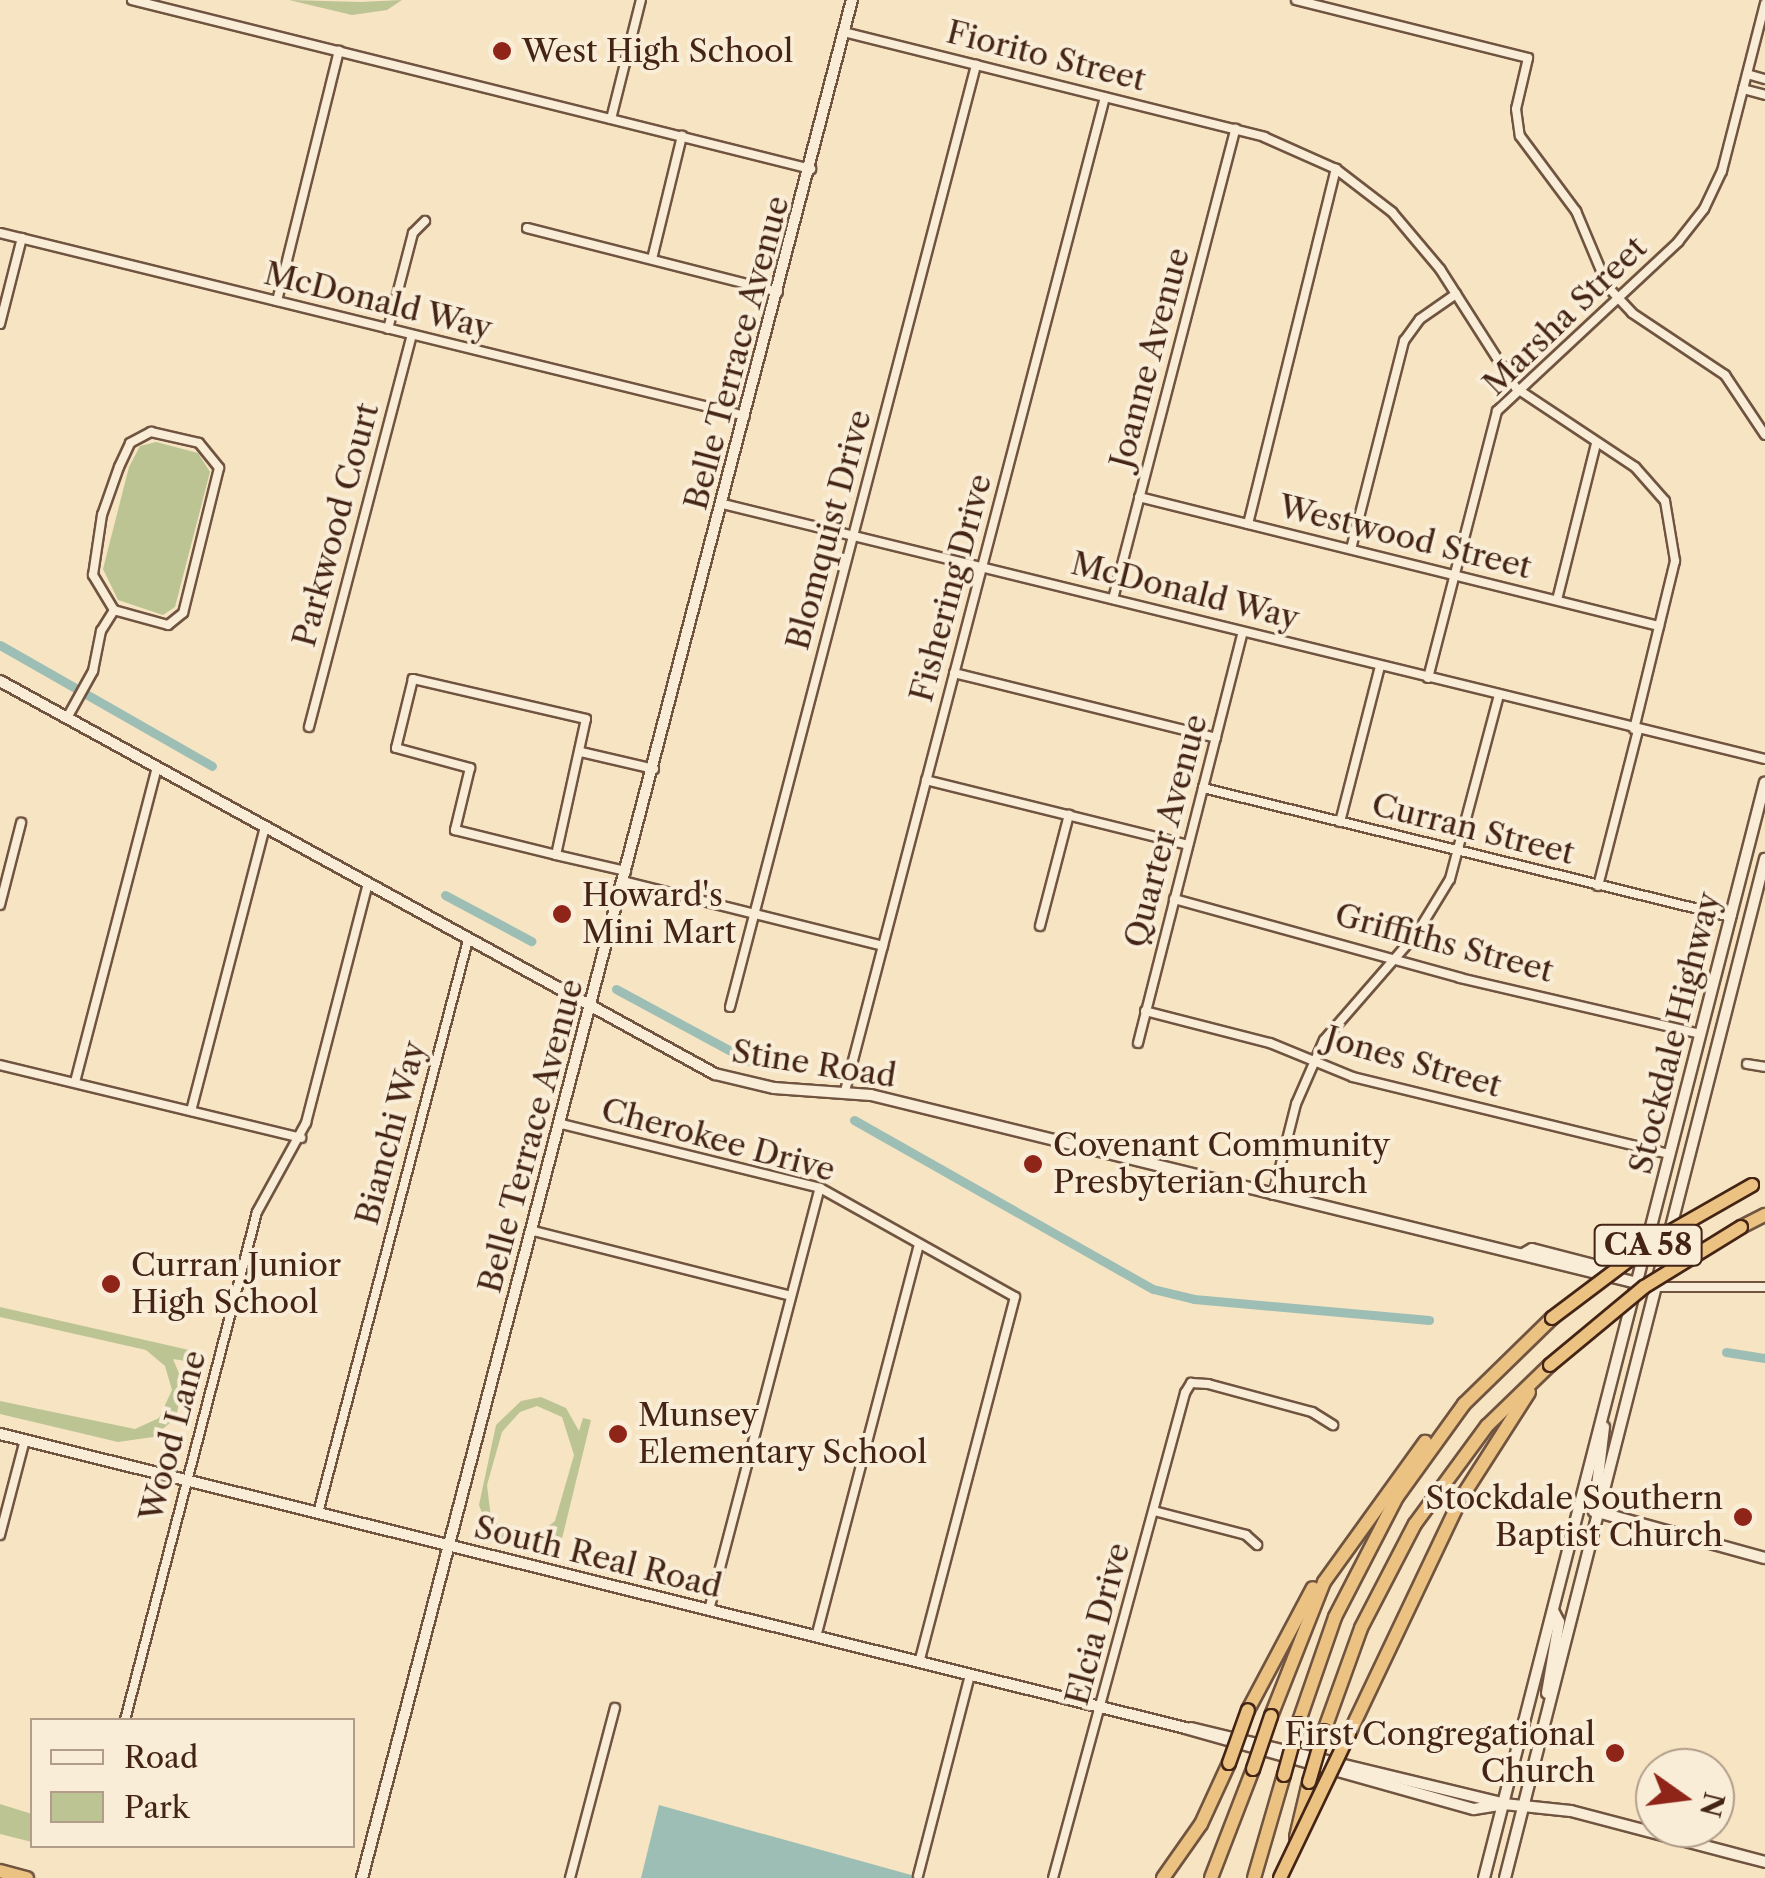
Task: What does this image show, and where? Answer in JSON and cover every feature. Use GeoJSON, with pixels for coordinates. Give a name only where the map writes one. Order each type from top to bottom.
{"type":"FeatureCollection","features":[{"type":"Feature","properties":{"kind":"highway","name":"CA 58"},"geometry":{"type":"LineString","coordinates":[[1254,1878],[1298,1724],[1336,1616],[1382,1522],[1428,1449],[1482,1384],[1552,1318],[1654,1241],[1759,1182]]}},
{"type":"Feature","properties":{"kind":"highway","name":"CA 58"},"geometry":{"type":"LineString","coordinates":[[1283,1878],[1324,1731],[1360,1628],[1415,1524],[1468,1448],[1547,1368],[1644,1287],[1765,1215]]}},
{"type":"Feature","properties":{"kind":"highway"},"geometry":{"type":"LineString","coordinates":[[1283,1878],[1460,1500],[1547,1368]]}},
{"type":"Feature","properties":{"kind":"highway"},"geometry":{"type":"LineString","coordinates":[[1164,1878],[1200,1824],[1248,1710],[1296,1614],[1413,1456],[1482,1384]]}},
{"type":"Feature","properties":{"kind":"highway"},"geometry":{"type":"LineString","coordinates":[[1211,1878],[1313,1603],[1353,1534]]}},
{"type":"Feature","properties":{"kind":"highway"},"geometry":{"type":"LineString","coordinates":[[0,1871],[28,1878]]}},
{"type":"Feature","properties":{"kind":"street"},"geometry":{"type":"LineString","coordinates":[[132,0],[811,169]]}},
{"type":"Feature","properties":{"kind":"street"},"geometry":{"type":"LineString","coordinates":[[611,119],[641,0]]}},
{"type":"Feature","properties":{"kind":"street","name":"Belle Terrace Avenue"},"geometry":{"type":"LineString","coordinates":[[362,1878],[562,1124],[852,0]]}},
{"type":"Feature","properties":{"kind":"street"},"geometry":{"type":"LineString","coordinates":[[1296,0],[1528,58],[1516,109],[1520,136],[1576,211],[1616,298],[1725,376],[1765,435]]}},
{"type":"Feature","properties":{"kind":"street","name":"Marsha Street"},"geometry":{"type":"LineString","coordinates":[[1428,678],[1492,424],[1516,388],[1616,298],[1704,210],[1722,171],[1765,3]]}},
{"type":"Feature","properties":{"kind":"street","name":"Fiorito Street"},"geometry":{"type":"LineString","coordinates":[[844,32],[1236,129],[1336,169],[1408,228],[1516,388]]}},
{"type":"Feature","properties":{"kind":"street"},"geometry":{"type":"LineString","coordinates":[[278,302],[340,52]]}},
{"type":"Feature","properties":{"kind":"street","name":"Blomquist Drive"},"geometry":{"type":"LineString","coordinates":[[730,1007],[976,64]]}},
{"type":"Feature","properties":{"kind":"street"},"geometry":{"type":"LineString","coordinates":[[1747,74],[1765,79]]}},
{"type":"Feature","properties":{"kind":"street"},"geometry":{"type":"LineString","coordinates":[[1743,90],[1765,95]]}},
{"type":"Feature","properties":{"kind":"street","name":"Fishering Drive"},"geometry":{"type":"LineString","coordinates":[[845,1092],[1105,96]]}},
{"type":"Feature","properties":{"kind":"street","name":"Joanne Avenue"},"geometry":{"type":"LineString","coordinates":[[1113,600],[1236,129]]}},
{"type":"Feature","properties":{"kind":"street"},"geometry":{"type":"LineString","coordinates":[[652,259],[682,136]]}},
{"type":"Feature","properties":{"kind":"street"},"geometry":{"type":"LineString","coordinates":[[1248,524],[1336,169]]}},
{"type":"Feature","properties":{"kind":"street"},"geometry":{"type":"LineString","coordinates":[[388,329],[413,233],[424,221]]}},
{"type":"Feature","properties":{"kind":"street"},"geometry":{"type":"LineString","coordinates":[[527,228],[778,292]]}},
{"type":"Feature","properties":{"kind":"street","name":"McDonald Way"},"geometry":{"type":"LineString","coordinates":[[0,233],[745,416]]}},
{"type":"Feature","properties":{"kind":"street"},"geometry":{"type":"LineString","coordinates":[[0,324],[22,238]]}},
{"type":"Feature","properties":{"kind":"street"},"geometry":{"type":"LineString","coordinates":[[1351,549],[1404,341],[1420,319],[1456,294]]}},
{"type":"Feature","properties":{"kind":"street","name":"Parkwood Court"},"geometry":{"type":"LineString","coordinates":[[309,728],[412,335]]}},
{"type":"Feature","properties":{"kind":"street"},"geometry":{"type":"LineString","coordinates":[[1516,388],[1647,477],[1671,515],[1675,561],[1598,886]]}},
{"type":"Feature","properties":{"kind":"street"},"geometry":{"type":"LineString","coordinates":[[150,432],[206,447],[219,476],[183,612],[160,624],[114,610],[96,586],[93,564],[106,502],[130,444],[150,432]]}},
{"type":"Feature","properties":{"kind":"street"},"geometry":{"type":"LineString","coordinates":[[1557,600],[1596,443]]}},
{"type":"Feature","properties":{"kind":"street","name":"Westwood Street"},"geometry":{"type":"LineString","coordinates":[[1140,497],[1660,626]]}},
{"type":"Feature","properties":{"kind":"street","name":"McDonald Way"},"geometry":{"type":"LineString","coordinates":[[723,504],[1765,759]]}},
{"type":"Feature","properties":{"kind":"street"},"geometry":{"type":"LineString","coordinates":[[68,718],[86,685],[101,631],[114,610]]}},
{"type":"Feature","properties":{"kind":"street","name":"Quarter Avenue"},"geometry":{"type":"LineString","coordinates":[[1138,1043],[1244,632]]}},
{"type":"Feature","properties":{"kind":"street"},"geometry":{"type":"LineString","coordinates":[[1340,822],[1380,666]]}},
{"type":"Feature","properties":{"kind":"street"},"geometry":{"type":"LineString","coordinates":[[954,673],[1216,738]]}},
{"type":"Feature","properties":{"kind":"street"},"geometry":{"type":"LineString","coordinates":[[556,854],[586,718],[416,676],[411,682],[396,748],[470,768],[456,830],[556,854],[754,914],[883,946]]}},
{"type":"Feature","properties":{"kind":"street","name":"Stine Road"},"geometry":{"type":"LineString","coordinates":[[0,680],[468,940],[732,1080],[845,1092],[1523,1254],[1532,1249],[1621,1272],[1632,1281],[1656,1287]]}},
{"type":"Feature","properties":{"kind":"street"},"geometry":{"type":"LineString","coordinates":[[1273,1195],[1313,1061],[1344,1012],[1430,916],[1459,852],[1499,695]]}},
{"type":"Feature","properties":{"kind":"street"},"geometry":{"type":"LineString","coordinates":[[581,752],[654,770]]}},
{"type":"Feature","properties":{"kind":"street"},"geometry":{"type":"LineString","coordinates":[[75,1082],[157,767]]}},
{"type":"Feature","properties":{"kind":"street"},"geometry":{"type":"LineString","coordinates":[[926,780],[1188,845]]}},
{"type":"Feature","properties":{"kind":"street","name":"Stockdale Highway"},"geometry":{"type":"LineString","coordinates":[[1484,1878],[1603,1416],[1632,1281],[1670,1154],[1765,782]]}},
{"type":"Feature","properties":{"kind":"street","name":"Curran Street"},"geometry":{"type":"LineString","coordinates":[[1202,788],[1732,917]]}},
{"type":"Feature","properties":{"kind":"street"},"geometry":{"type":"LineString","coordinates":[[1040,926],[1069,815]]}},
{"type":"Feature","properties":{"kind":"street"},"geometry":{"type":"LineString","coordinates":[[0,905],[22,823]]}},
{"type":"Feature","properties":{"kind":"street"},"geometry":{"type":"LineString","coordinates":[[191,1111],[265,827]]}},
{"type":"Feature","properties":{"kind":"street","name":"Stockdale Highway"},"geometry":{"type":"LineString","coordinates":[[1505,1878],[1765,858]]}},
{"type":"Feature","properties":{"kind":"street","name":"Wood Lane"},"geometry":{"type":"LineString","coordinates":[[126,1718],[258,1212],[301,1138],[368,884]]}},
{"type":"Feature","properties":{"kind":"street","name":"Griffiths Street"},"geometry":{"type":"LineString","coordinates":[[1174,900],[1701,1034]]}},
{"type":"Feature","properties":{"kind":"street","name":"Bianchi Way"},"geometry":{"type":"LineString","coordinates":[[318,1513],[468,940]]}},
{"type":"Feature","properties":{"kind":"street","name":"Jones Street"},"geometry":{"type":"LineString","coordinates":[[1144,1010],[1250,1036],[1352,1077],[1670,1154]]}},
{"type":"Feature","properties":{"kind":"street"},"geometry":{"type":"LineString","coordinates":[[1747,1064],[1765,1067]]}},
{"type":"Feature","properties":{"kind":"street"},"geometry":{"type":"LineString","coordinates":[[0,1065],[301,1138]]}},
{"type":"Feature","properties":{"kind":"street","name":"Cherokee Drive"},"geometry":{"type":"LineString","coordinates":[[562,1124],[820,1188],[1014,1298],[919,1663]]}},
{"type":"Feature","properties":{"kind":"street"},"geometry":{"type":"LineString","coordinates":[[710,1610],[820,1188]]}},
{"type":"Feature","properties":{"kind":"street"},"geometry":{"type":"LineString","coordinates":[[534,1231],[792,1296]]}},
{"type":"Feature","properties":{"kind":"street"},"geometry":{"type":"LineString","coordinates":[[816,1637],[919,1244]]}},
{"type":"Feature","properties":{"kind":"street"},"geometry":{"type":"LineString","coordinates":[[1656,1287],[1765,1287]]}},
{"type":"Feature","properties":{"kind":"street","name":"Elcia Drive"},"geometry":{"type":"LineString","coordinates":[[1053,1878],[1191,1383],[1312,1412],[1333,1425]]}},
{"type":"Feature","properties":{"kind":"street"},"geometry":{"type":"LineString","coordinates":[[1603,1416],[1604,1444],[1592,1504],[1597,1514],[1765,1558]]}},
{"type":"Feature","properties":{"kind":"street","name":"South Real Road"},"geometry":{"type":"LineString","coordinates":[[0,1434],[1184,1728],[1474,1808],[1504,1804],[1571,1811],[1765,1862]]}},
{"type":"Feature","properties":{"kind":"street"},"geometry":{"type":"LineString","coordinates":[[0,1535],[25,1440]]}},
{"type":"Feature","properties":{"kind":"street"},"geometry":{"type":"LineString","coordinates":[[1154,1511],[1246,1534],[1257,1545]]}},
{"type":"Feature","properties":{"kind":"street"},"geometry":{"type":"LineString","coordinates":[[1547,1714],[1559,1622],[1553,1610]]}},
{"type":"Feature","properties":{"kind":"street"},"geometry":{"type":"LineString","coordinates":[[918,1876],[970,1676]]}},
{"type":"Feature","properties":{"kind":"street"},"geometry":{"type":"LineString","coordinates":[[570,1878],[614,1708]]}},
{"type":"Feature","properties":{"kind":"green space"},"geometry":{"type":"Polygon","coordinates":[[[289,0],[402,0],[387,10],[352,15],[289,0]]]}},
{"type":"Feature","properties":{"kind":"green space"},"geometry":{"type":"Polygon","coordinates":[[[156,442],[198,453],[210,472],[175,607],[163,615],[118,600],[103,569],[129,467],[140,446],[156,442]]]}},
{"type":"Feature","properties":{"kind":"green space"},"geometry":{"type":"Polygon","coordinates":[[[0,1307],[189,1350],[186,1361],[173,1359],[183,1383],[176,1418],[153,1437],[118,1442],[0,1414],[0,1401],[135,1429],[159,1418],[172,1390],[165,1366],[146,1350],[0,1317],[0,1307]]]}},
{"type":"Feature","properties":{"kind":"green space"},"geometry":{"type":"Polygon","coordinates":[[[541,1397],[566,1408],[579,1431],[583,1418],[591,1420],[559,1551],[552,1549],[555,1533],[528,1548],[507,1546],[490,1533],[479,1505],[496,1425],[521,1401],[541,1397]],[[537,1406],[520,1412],[502,1432],[487,1485],[491,1518],[514,1538],[533,1538],[555,1521],[574,1455],[562,1417],[537,1406]]]}},
{"type":"Feature","properties":{"kind":"green space"},"geometry":{"type":"Polygon","coordinates":[[[0,1804],[30,1813],[30,1842],[0,1834],[0,1804]]]}},
{"type":"Feature","properties":{"kind":"water"},"geometry":{"type":"Polygon","coordinates":[[[659,1805],[922,1878],[641,1878],[659,1805]]]}},
{"type":"Feature","properties":{"kind":"waterway"},"geometry":{"type":"LineString","coordinates":[[0,645],[212,766]]}},
{"type":"Feature","properties":{"kind":"waterway"},"geometry":{"type":"LineString","coordinates":[[445,895],[531,941]]}},
{"type":"Feature","properties":{"kind":"waterway"},"geometry":{"type":"LineString","coordinates":[[616,989],[749,1061]]}},
{"type":"Feature","properties":{"kind":"waterway"},"geometry":{"type":"LineString","coordinates":[[854,1120],[1153,1289],[1194,1299],[1429,1320]]}},
{"type":"Feature","properties":{"kind":"waterway"},"geometry":{"type":"LineString","coordinates":[[1726,1352],[1765,1358]]}},
{"type":"Feature","properties":{"kind":"place","name":"West High School"},"geometry":{"type":"Point","coordinates":[502,51]}},
{"type":"Feature","properties":{"kind":"place","name":"Howard's Mini Mart"},"geometry":{"type":"Point","coordinates":[562,914]}},
{"type":"Feature","properties":{"kind":"place","name":"Covenant Community Presbyterian Church"},"geometry":{"type":"Point","coordinates":[1033,1164]}},
{"type":"Feature","properties":{"kind":"place","name":"Curran Junior High School"},"geometry":{"type":"Point","coordinates":[111,1284]}},
{"type":"Feature","properties":{"kind":"place","name":"Munsey Elementary School"},"geometry":{"type":"Point","coordinates":[618,1434]}},
{"type":"Feature","properties":{"kind":"place","name":"Stockdale Southern Baptist Church"},"geometry":{"type":"Point","coordinates":[1743,1517]}},
{"type":"Feature","properties":{"kind":"place","name":"First Congregational Church"},"geometry":{"type":"Point","coordinates":[1615,1753]}}]}
